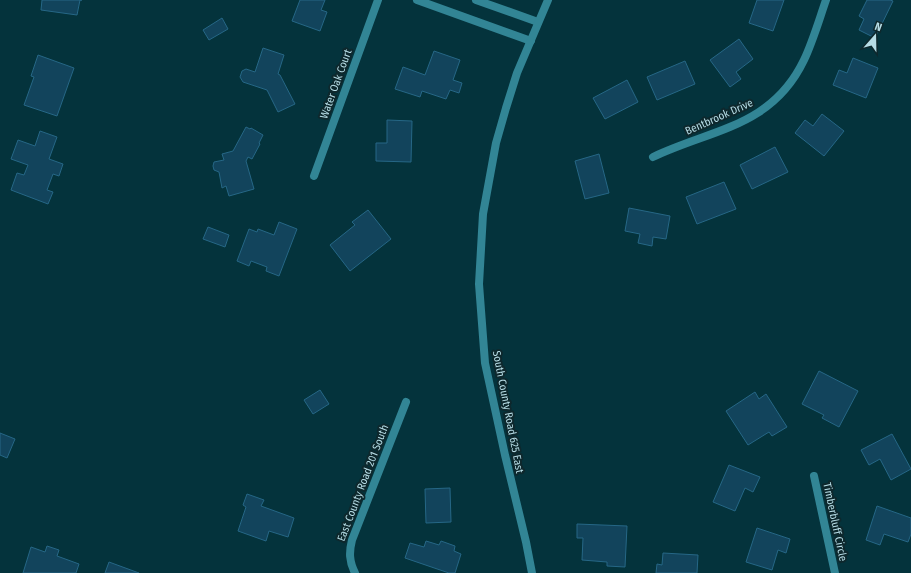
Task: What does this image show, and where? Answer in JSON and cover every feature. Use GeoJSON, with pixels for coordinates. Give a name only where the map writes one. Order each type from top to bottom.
{"type":"FeatureCollection","features":[{"type":"Feature","properties":{"kind":"street","name":"Water Oak Court"},"geometry":{"type":"LineString","coordinates":[[314,176],[378,0]]}},
{"type":"Feature","properties":{"kind":"street"},"geometry":{"type":"LineString","coordinates":[[417,0],[531,41]]}},
{"type":"Feature","properties":{"kind":"street"},"geometry":{"type":"LineString","coordinates":[[476,0],[538,22]]}},
{"type":"Feature","properties":{"kind":"street","name":"South County Road 625 East"},"geometry":{"type":"LineString","coordinates":[[532,573],[486,363],[479,284],[483,214],[496,143],[517,73],[548,0]]}},
{"type":"Feature","properties":{"kind":"street","name":"Bentbrook Drive"},"geometry":{"type":"LineString","coordinates":[[653,157],[667,150],[728,128],[757,114],[774,102],[795,77],[804,61],[826,0]]}},
{"type":"Feature","properties":{"kind":"street","name":"East County Road 201 South"},"geometry":{"type":"LineString","coordinates":[[355,573],[350,561],[349,550],[406,402]]}},
{"type":"Feature","properties":{"kind":"street","name":"Timberbluff Circle"},"geometry":{"type":"LineString","coordinates":[[814,476],[835,573]]}},
{"type":"Feature","properties":{"kind":"building"},"geometry":{"type":"Polygon","coordinates":[[[42,0],[80,0],[77,15],[41,10],[42,0]]]}},
{"type":"Feature","properties":{"kind":"building"},"geometry":{"type":"Polygon","coordinates":[[[300,0],[325,0],[321,10],[327,12],[320,31],[292,21],[300,0]]]}},
{"type":"Feature","properties":{"kind":"building"},"geometry":{"type":"Polygon","coordinates":[[[757,0],[784,0],[773,31],[749,23],[757,0]]]}},
{"type":"Feature","properties":{"kind":"building"},"geometry":{"type":"Polygon","coordinates":[[[867,0],[893,1],[875,38],[859,30],[864,19],[859,16],[867,0]]]}},
{"type":"Feature","properties":{"kind":"building"},"geometry":{"type":"Polygon","coordinates":[[[222,18],[228,29],[209,40],[203,30],[222,18]]]}},
{"type":"Feature","properties":{"kind":"building"},"geometry":{"type":"Polygon","coordinates":[[[739,39],[753,59],[736,72],[741,79],[730,87],[710,60],[739,39]]]}},
{"type":"Feature","properties":{"kind":"building"},"geometry":{"type":"Polygon","coordinates":[[[263,48],[284,55],[278,74],[280,75],[295,104],[278,112],[267,90],[243,82],[240,77],[242,71],[246,69],[255,72],[263,48]]]}},
{"type":"Feature","properties":{"kind":"building"},"geometry":{"type":"Polygon","coordinates":[[[434,51],[460,60],[453,80],[462,83],[459,93],[450,90],[446,99],[422,91],[420,97],[395,89],[403,67],[425,75],[434,51]]]}},
{"type":"Feature","properties":{"kind":"building"},"geometry":{"type":"Polygon","coordinates":[[[38,55],[74,68],[57,116],[24,105],[34,77],[31,76],[38,55]]]}},
{"type":"Feature","properties":{"kind":"building"},"geometry":{"type":"Polygon","coordinates":[[[853,58],[878,68],[866,98],[833,85],[839,70],[847,73],[853,58]]]}},
{"type":"Feature","properties":{"kind":"building"},"geometry":{"type":"Polygon","coordinates":[[[685,61],[695,84],[657,100],[647,77],[685,61]]]}},
{"type":"Feature","properties":{"kind":"building"},"geometry":{"type":"Polygon","coordinates":[[[627,80],[638,102],[605,119],[593,98],[627,80]]]}},
{"type":"Feature","properties":{"kind":"building"},"geometry":{"type":"Polygon","coordinates":[[[822,114],[844,131],[824,156],[795,133],[805,120],[813,126],[822,114]]]}},
{"type":"Feature","properties":{"kind":"building"},"geometry":{"type":"Polygon","coordinates":[[[387,120],[412,121],[411,162],[376,161],[376,143],[387,143],[387,120]]]}},
{"type":"Feature","properties":{"kind":"building"},"geometry":{"type":"Polygon","coordinates":[[[246,127],[251,128],[263,135],[252,159],[248,157],[246,161],[254,189],[229,196],[226,186],[222,188],[219,172],[214,170],[213,166],[214,162],[224,160],[222,154],[233,151],[246,127]]]}},
{"type":"Feature","properties":{"kind":"building"},"geometry":{"type":"Polygon","coordinates":[[[40,131],[57,137],[49,159],[63,164],[59,176],[53,174],[47,190],[53,192],[48,204],[11,190],[17,173],[24,175],[28,165],[11,159],[18,140],[35,146],[40,131]]]}},
{"type":"Feature","properties":{"kind":"building"},"geometry":{"type":"Polygon","coordinates":[[[775,147],[788,172],[752,189],[740,165],[775,147]]]}},
{"type":"Feature","properties":{"kind":"building"},"geometry":{"type":"Polygon","coordinates":[[[599,154],[609,193],[585,199],[575,161],[599,154]]]}},
{"type":"Feature","properties":{"kind":"building"},"geometry":{"type":"Polygon","coordinates":[[[724,182],[736,209],[697,224],[686,197],[724,182]]]}},
{"type":"Feature","properties":{"kind":"building"},"geometry":{"type":"Polygon","coordinates":[[[629,208],[670,216],[666,239],[653,237],[652,246],[638,243],[640,234],[625,231],[629,208]]]}},
{"type":"Feature","properties":{"kind":"building"},"geometry":{"type":"Polygon","coordinates":[[[368,210],[391,239],[350,271],[330,245],[355,225],[352,222],[368,210]]]}},
{"type":"Feature","properties":{"kind":"building"},"geometry":{"type":"Polygon","coordinates":[[[279,222],[297,229],[279,276],[266,271],[267,267],[251,261],[249,266],[237,261],[249,229],[257,232],[258,229],[274,235],[279,222]]]}},
{"type":"Feature","properties":{"kind":"building"},"geometry":{"type":"Polygon","coordinates":[[[208,227],[229,235],[225,247],[203,239],[208,227]]]}},
{"type":"Feature","properties":{"kind":"building"},"geometry":{"type":"Polygon","coordinates":[[[819,371],[858,391],[839,427],[822,418],[824,415],[802,404],[819,371]]]}},
{"type":"Feature","properties":{"kind":"building"},"geometry":{"type":"Polygon","coordinates":[[[320,390],[329,404],[313,414],[304,400],[320,390]]]}},
{"type":"Feature","properties":{"kind":"building"},"geometry":{"type":"Polygon","coordinates":[[[755,392],[759,399],[766,394],[787,427],[772,436],[769,432],[748,445],[726,411],[755,392]]]}},
{"type":"Feature","properties":{"kind":"building"},"geometry":{"type":"Polygon","coordinates":[[[0,433],[15,439],[7,458],[0,455],[0,433]]]}},
{"type":"Feature","properties":{"kind":"building"},"geometry":{"type":"Polygon","coordinates":[[[892,434],[911,469],[891,480],[880,459],[869,465],[861,450],[892,434]]]}},
{"type":"Feature","properties":{"kind":"building"},"geometry":{"type":"Polygon","coordinates":[[[729,465],[760,477],[753,492],[745,488],[735,511],[713,502],[729,465]]]}},
{"type":"Feature","properties":{"kind":"building"},"geometry":{"type":"Polygon","coordinates":[[[450,488],[451,522],[426,523],[425,489],[450,488]]]}},
{"type":"Feature","properties":{"kind":"building"},"geometry":{"type":"Polygon","coordinates":[[[247,494],[264,500],[261,506],[294,518],[288,537],[269,531],[266,541],[238,531],[246,507],[243,505],[247,494]]]}},
{"type":"Feature","properties":{"kind":"building"},"geometry":{"type":"Polygon","coordinates":[[[877,506],[911,518],[911,534],[908,542],[884,534],[880,545],[866,540],[877,506]]]}},
{"type":"Feature","properties":{"kind":"building"},"geometry":{"type":"Polygon","coordinates":[[[577,524],[627,526],[625,567],[607,566],[607,562],[582,560],[583,538],[577,538],[577,524]]]}},
{"type":"Feature","properties":{"kind":"building"},"geometry":{"type":"Polygon","coordinates":[[[757,528],[790,539],[786,553],[778,550],[772,570],[746,562],[757,528]]]}},
{"type":"Feature","properties":{"kind":"building"},"geometry":{"type":"Polygon","coordinates":[[[426,541],[439,545],[441,541],[455,546],[454,551],[461,554],[455,573],[449,573],[405,558],[410,543],[424,547],[426,541]]]}},
{"type":"Feature","properties":{"kind":"building"},"geometry":{"type":"Polygon","coordinates":[[[47,546],[59,550],[57,556],[79,564],[76,573],[23,573],[31,547],[45,552],[47,546]]]}},
{"type":"Feature","properties":{"kind":"building"},"geometry":{"type":"Polygon","coordinates":[[[663,553],[698,555],[697,573],[656,573],[657,564],[662,565],[663,553]]]}},
{"type":"Feature","properties":{"kind":"building"},"geometry":{"type":"Polygon","coordinates":[[[109,562],[139,573],[105,573],[109,562]]]}}]}
